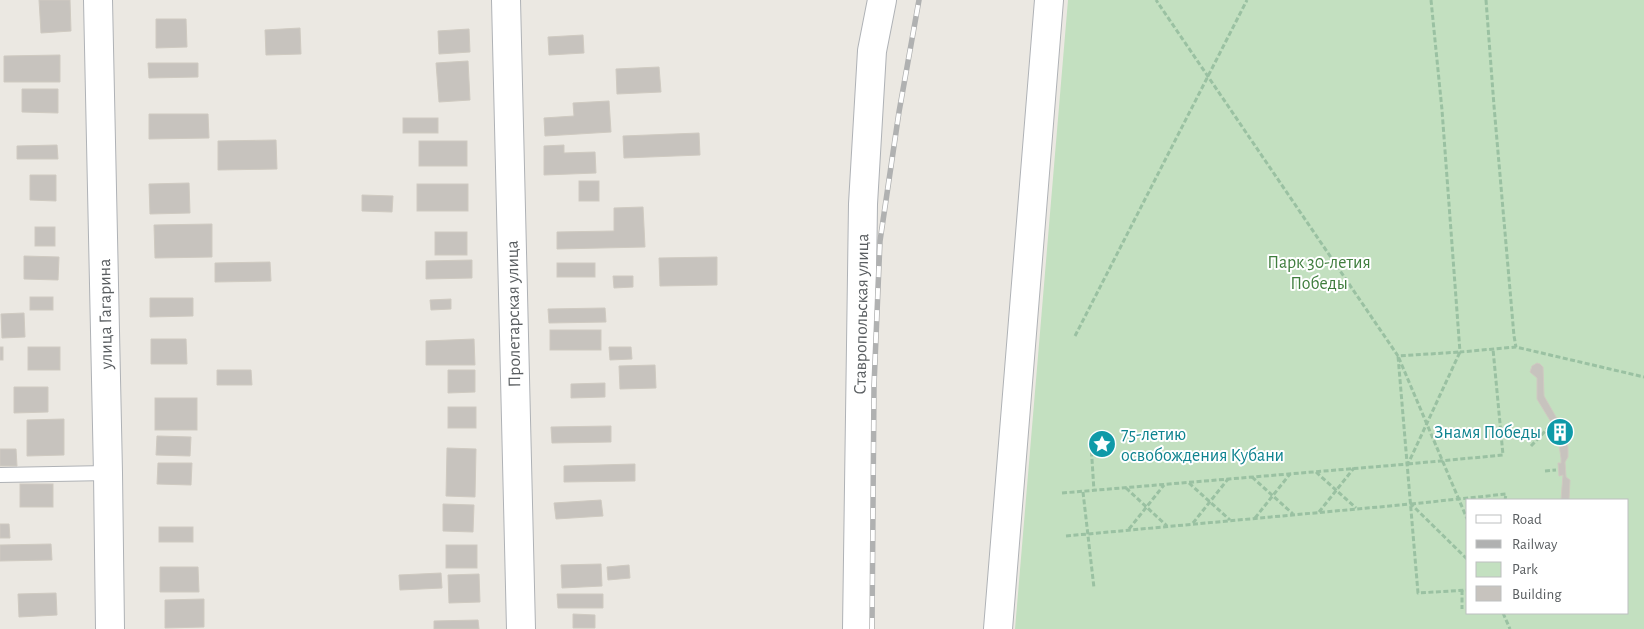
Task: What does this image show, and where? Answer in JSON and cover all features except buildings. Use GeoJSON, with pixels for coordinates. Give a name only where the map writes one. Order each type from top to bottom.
{"type":"FeatureCollection","features":[{"type":"Feature","properties":{"kind":"street","name":"улица Гагарина"},"geometry":{"type":"LineString","coordinates":[[98,0],[110,629]]}},
{"type":"Feature","properties":{"kind":"street","name":"Пролетарская улица"},"geometry":{"type":"LineString","coordinates":[[506,0],[521,629]]}},
{"type":"Feature","properties":{"kind":"street","name":"Ставропольская улица"},"geometry":{"type":"LineString","coordinates":[[857,629],[863,204],[872,51],[882,0]]}},
{"type":"Feature","properties":{"kind":"street"},"geometry":{"type":"LineString","coordinates":[[998,629],[1049,0]]}},
{"type":"Feature","properties":{"kind":"lane"},"geometry":{"type":"LineString","coordinates":[[0,475],[108,473]]}},
{"type":"Feature","properties":{"kind":"path"},"geometry":{"type":"LineString","coordinates":[[1156,0],[1398,356],[1466,516]]}},
{"type":"Feature","properties":{"kind":"path"},"geometry":{"type":"LineString","coordinates":[[1075,336],[1247,0]]}},
{"type":"Feature","properties":{"kind":"path"},"geometry":{"type":"LineString","coordinates":[[1408,464],[1460,352],[1442,110],[1431,0]]}},
{"type":"Feature","properties":{"kind":"path"},"geometry":{"type":"LineString","coordinates":[[1486,0],[1516,347]]}},
{"type":"Feature","properties":{"kind":"path"},"geometry":{"type":"LineString","coordinates":[[1398,356],[1516,347],[1644,378]]}},
{"type":"Feature","properties":{"kind":"path"},"geometry":{"type":"LineString","coordinates":[[1062,493],[1503,455],[1493,349]]}},
{"type":"Feature","properties":{"kind":"path"},"geometry":{"type":"LineString","coordinates":[[1398,356],[1418,593],[1466,590]]}},
{"type":"Feature","properties":{"kind":"path"},"geometry":{"type":"LineString","coordinates":[[1531,446],[1549,427]]}},
{"type":"Feature","properties":{"kind":"path"},"geometry":{"type":"LineString","coordinates":[[1091,444],[1094,491]]}},
{"type":"Feature","properties":{"kind":"path"},"geometry":{"type":"LineString","coordinates":[[1319,512],[1354,468]]}},
{"type":"Feature","properties":{"kind":"path"},"geometry":{"type":"LineString","coordinates":[[1545,471],[1556,470]]}},
{"type":"Feature","properties":{"kind":"path"},"geometry":{"type":"LineString","coordinates":[[1316,472],[1357,508]]}},
{"type":"Feature","properties":{"kind":"path"},"geometry":{"type":"LineString","coordinates":[[1255,518],[1291,474]]}},
{"type":"Feature","properties":{"kind":"path"},"geometry":{"type":"LineString","coordinates":[[1252,477],[1294,514]]}},
{"type":"Feature","properties":{"kind":"path"},"geometry":{"type":"LineString","coordinates":[[1193,524],[1228,479]]}},
{"type":"Feature","properties":{"kind":"path"},"geometry":{"type":"LineString","coordinates":[[1189,482],[1231,520]]}},
{"type":"Feature","properties":{"kind":"path"},"geometry":{"type":"LineString","coordinates":[[1129,530],[1164,485]]}},
{"type":"Feature","properties":{"kind":"path"},"geometry":{"type":"LineString","coordinates":[[1126,488],[1167,526]]}},
{"type":"Feature","properties":{"kind":"path"},"geometry":{"type":"LineString","coordinates":[[1083,492],[1094,588]]}},
{"type":"Feature","properties":{"kind":"path"},"geometry":{"type":"LineString","coordinates":[[1467,499],[1506,494],[1505,499]]}},
{"type":"Feature","properties":{"kind":"path"},"geometry":{"type":"LineString","coordinates":[[1066,536],[1466,499]]}},
{"type":"Feature","properties":{"kind":"path"},"geometry":{"type":"LineString","coordinates":[[1411,504],[1466,558]]}},
{"type":"Feature","properties":{"kind":"path"},"geometry":{"type":"LineString","coordinates":[[1462,590],[1462,608]]}},
{"type":"Feature","properties":{"kind":"path"},"geometry":{"type":"LineString","coordinates":[[1503,614],[1510,629]]}},
{"type":"Feature","properties":{"kind":"green space","name":"Парк 30-летия Победы"},"geometry":{"type":"Polygon","coordinates":[[[1068,0],[1644,0],[1644,629],[1015,629],[1068,0]]]}},
{"type":"Feature","properties":{"kind":"railway"},"geometry":{"type":"LineString","coordinates":[[872,629],[874,386],[880,241],[899,112],[919,0]]}},
{"type":"Feature","properties":{"kind":"place","name":"Знамя Победы"},"geometry":{"type":"Point","coordinates":[1560,432]}},
{"type":"Feature","properties":{"kind":"place","name":"75-летию освобождения Кубани"},"geometry":{"type":"Point","coordinates":[1102,444]}}]}
